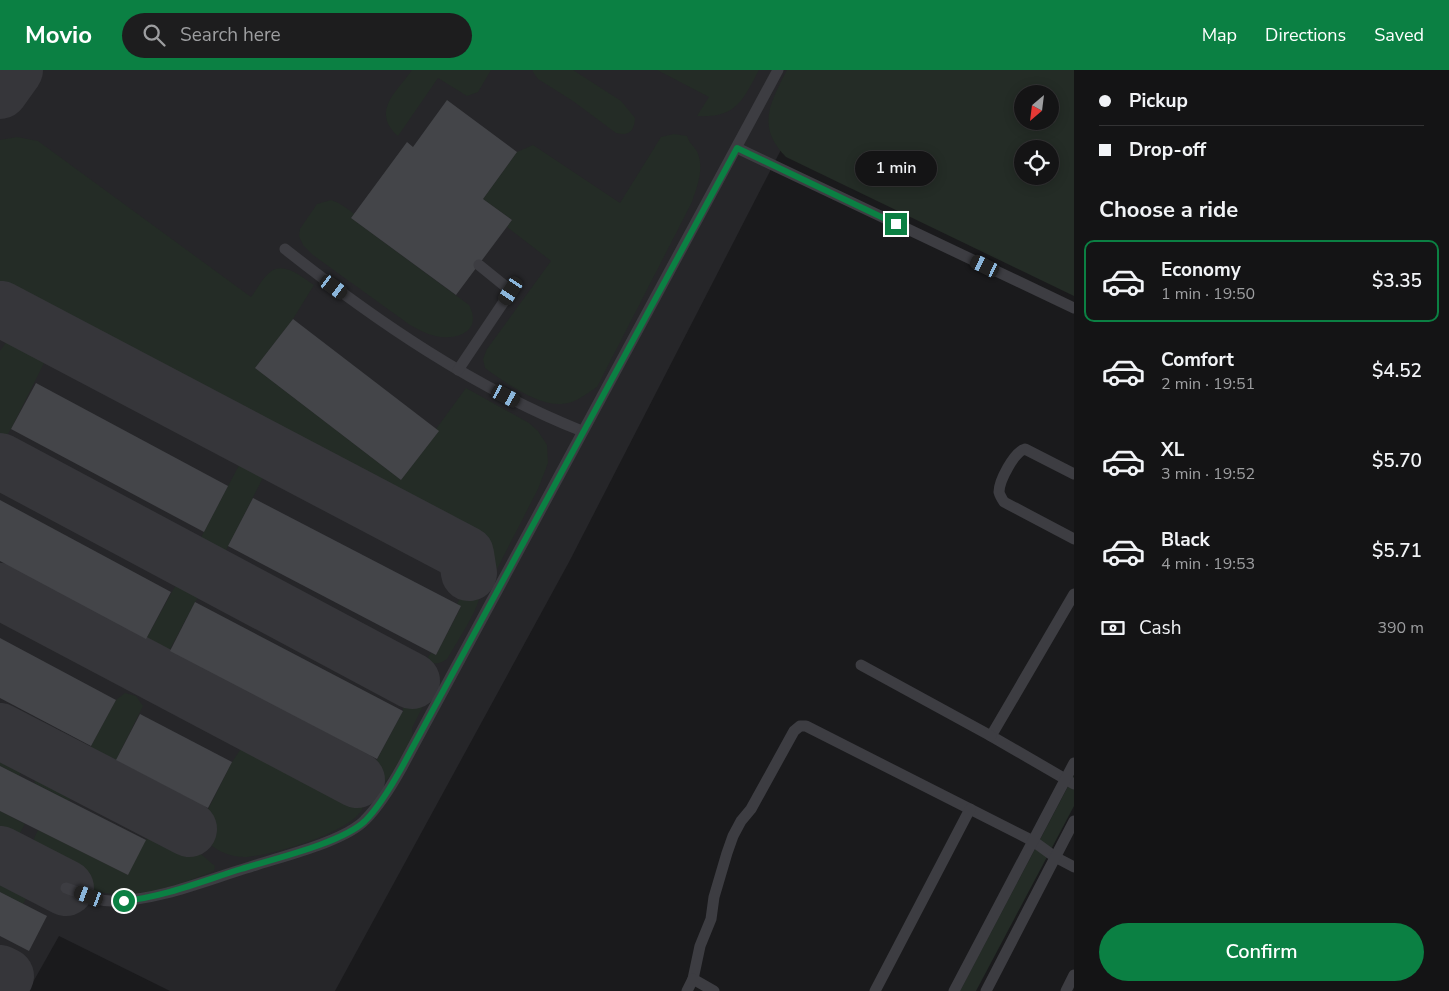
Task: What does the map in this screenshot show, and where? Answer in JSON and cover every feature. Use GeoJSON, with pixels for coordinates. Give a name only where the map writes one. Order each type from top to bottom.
{"type":"FeatureCollection","features":[{"type":"Feature","properties":{"kind":"lane"},"geometry":{"type":"LineString","coordinates":[[66,888],[111,902],[136,900],[318,846],[348,832],[365,821],[391,786],[402,767],[778,70]]}},
{"type":"Feature","properties":{"kind":"lane"},"geometry":{"type":"LineString","coordinates":[[737,148],[1074,308]]}},
{"type":"Feature","properties":{"kind":"lane"},"geometry":{"type":"LineString","coordinates":[[285,249],[360,305],[458,370],[544,416],[582,432]]}},
{"type":"Feature","properties":{"kind":"lane"},"geometry":{"type":"LineString","coordinates":[[458,370],[511,291],[479,265]]}},
{"type":"Feature","properties":{"kind":"lane"},"geometry":{"type":"LineString","coordinates":[[1074,474],[1024,449],[1014,456],[1000,487],[999,495],[1004,502],[1074,539]]}},
{"type":"Feature","properties":{"kind":"lane"},"geometry":{"type":"LineString","coordinates":[[991,736],[1074,594]]}},
{"type":"Feature","properties":{"kind":"lane"},"geometry":{"type":"LineString","coordinates":[[862,665],[1070,781]]}},
{"type":"Feature","properties":{"kind":"lane"},"geometry":{"type":"LineString","coordinates":[[687,991],[693,979],[700,946],[712,919],[714,898],[726,853],[741,821],[751,809],[794,731],[800,726],[806,726],[1033,841],[1055,858],[1074,867]]}},
{"type":"Feature","properties":{"kind":"lane"},"geometry":{"type":"LineString","coordinates":[[954,991],[1033,841],[1070,781],[1074,763]]}},
{"type":"Feature","properties":{"kind":"lane"},"geometry":{"type":"LineString","coordinates":[[875,991],[970,809]]}},
{"type":"Feature","properties":{"kind":"lane"},"geometry":{"type":"LineString","coordinates":[[986,991],[1074,821]]}},
{"type":"Feature","properties":{"kind":"lane"},"geometry":{"type":"LineString","coordinates":[[1066,991],[1074,975]]}},
{"type":"Feature","properties":{"kind":"lane"},"geometry":{"type":"LineString","coordinates":[[693,979],[714,991]]}},
{"type":"Feature","properties":{"kind":"shaded area"},"geometry":{"type":"Polygon","coordinates":[[[0,70],[822,70],[569,562],[335,991],[170,991],[59,936],[28,991],[0,991],[0,70]]]}},
{"type":"Feature","properties":{"kind":"shaded area"},"geometry":{"type":"Polygon","coordinates":[[[412,70],[491,70],[478,92],[467,96],[438,78],[398,136],[390,127],[386,110],[393,94],[412,70]]]}},
{"type":"Feature","properties":{"kind":"shaded area"},"geometry":{"type":"Polygon","coordinates":[[[533,70],[573,70],[621,101],[635,118],[632,130],[624,134],[616,133],[573,101],[538,79],[533,70]]]}},
{"type":"Feature","properties":{"kind":"shaded area"},"geometry":{"type":"Polygon","coordinates":[[[657,70],[759,70],[748,91],[737,105],[721,114],[697,116],[709,97],[657,70]]]}},
{"type":"Feature","properties":{"kind":"shaded area"},"geometry":{"type":"Polygon","coordinates":[[[787,70],[1074,70],[1074,296],[786,157],[771,135],[769,125],[771,104],[787,70]]]}},
{"type":"Feature","properties":{"kind":"shaded area"},"geometry":{"type":"Polygon","coordinates":[[[674,134],[687,136],[698,154],[700,172],[696,190],[692,202],[597,387],[572,402],[553,404],[522,392],[485,368],[483,359],[487,349],[551,261],[507,227],[512,220],[483,199],[517,152],[533,145],[620,203],[661,137],[674,134]]]}},
{"type":"Feature","properties":{"kind":"shaded area"},"geometry":{"type":"Polygon","coordinates":[[[17,137],[38,141],[251,297],[266,276],[279,268],[292,271],[314,285],[293,319],[255,368],[401,480],[438,432],[436,429],[466,388],[529,423],[538,431],[547,445],[548,463],[538,489],[496,571],[491,575],[475,569],[489,542],[0,282],[0,140],[17,137]]]}},
{"type":"Feature","properties":{"kind":"shaded area"},"geometry":{"type":"Polygon","coordinates":[[[331,200],[349,210],[354,214],[351,218],[469,305],[473,322],[470,328],[466,332],[452,337],[435,336],[425,333],[410,325],[313,255],[303,245],[299,236],[300,229],[317,204],[331,200]]]}},
{"type":"Feature","properties":{"kind":"shaded area"},"geometry":{"type":"Polygon","coordinates":[[[24,335],[51,349],[11,429],[5,438],[0,438],[0,351],[7,341],[24,335]]]}},
{"type":"Feature","properties":{"kind":"shaded area"},"geometry":{"type":"Polygon","coordinates":[[[246,452],[270,464],[222,558],[215,558],[200,551],[197,545],[246,452]]]}},
{"type":"Feature","properties":{"kind":"shaded area"},"geometry":{"type":"Polygon","coordinates":[[[193,574],[201,584],[200,594],[166,657],[158,657],[148,648],[146,639],[178,581],[186,575],[193,574]]]}},
{"type":"Feature","properties":{"kind":"shaded area"},"geometry":{"type":"Polygon","coordinates":[[[469,582],[476,588],[479,595],[475,611],[447,659],[439,663],[430,662],[428,657],[431,653],[436,655],[461,607],[457,604],[469,582]]]}},
{"type":"Feature","properties":{"kind":"shaded area"},"geometry":{"type":"Polygon","coordinates":[[[422,675],[427,675],[433,680],[433,686],[412,728],[413,739],[391,775],[382,785],[374,789],[364,784],[403,711],[409,691],[422,675]]]}},
{"type":"Feature","properties":{"kind":"shaded area"},"geometry":{"type":"Polygon","coordinates":[[[125,693],[136,696],[143,706],[112,765],[98,759],[91,746],[116,700],[125,693]]]}},
{"type":"Feature","properties":{"kind":"shaded area"},"geometry":{"type":"Polygon","coordinates":[[[0,742],[20,754],[23,764],[19,776],[0,766],[0,742]]]}},
{"type":"Feature","properties":{"kind":"shaded area"},"geometry":{"type":"Polygon","coordinates":[[[242,747],[248,747],[352,800],[359,798],[364,803],[360,813],[348,823],[332,832],[273,852],[239,857],[217,849],[203,837],[200,825],[232,762],[242,747]]]}},
{"type":"Feature","properties":{"kind":"shaded area"},"geometry":{"type":"Polygon","coordinates":[[[47,770],[64,776],[71,784],[72,795],[69,801],[34,783],[40,773],[47,770]]]}},
{"type":"Feature","properties":{"kind":"shaded area"},"geometry":{"type":"Polygon","coordinates":[[[1074,775],[1074,806],[976,991],[960,991],[1074,775]]]}},
{"type":"Feature","properties":{"kind":"shaded area"},"geometry":{"type":"Polygon","coordinates":[[[0,811],[25,824],[16,840],[5,843],[0,841],[0,811]]]}},
{"type":"Feature","properties":{"kind":"shaded area"},"geometry":{"type":"Polygon","coordinates":[[[159,829],[174,834],[188,844],[215,866],[214,871],[154,891],[122,894],[106,893],[80,886],[76,883],[74,877],[43,862],[32,849],[38,830],[128,875],[144,842],[153,832],[159,829]]]}},
{"type":"Feature","properties":{"kind":"shaded area"},"geometry":{"type":"Polygon","coordinates":[[[0,865],[21,875],[29,883],[28,895],[23,904],[0,892],[0,865]]]}},
{"type":"Feature","properties":{"kind":"building"},"geometry":{"type":"Polygon","coordinates":[[[447,100],[517,152],[483,199],[512,220],[456,295],[351,218],[407,142],[413,147],[447,100]]]}},
{"type":"Feature","properties":{"kind":"building"},"geometry":{"type":"Polygon","coordinates":[[[293,319],[439,431],[401,480],[255,368],[293,319]]]}},
{"type":"Feature","properties":{"kind":"building"},"geometry":{"type":"Polygon","coordinates":[[[36,383],[228,486],[204,532],[11,429],[36,383]]]}},
{"type":"Feature","properties":{"kind":"building"},"geometry":{"type":"Polygon","coordinates":[[[253,498],[461,606],[436,655],[228,546],[253,498]]]}},
{"type":"Feature","properties":{"kind":"building"},"geometry":{"type":"Polygon","coordinates":[[[0,500],[171,592],[146,639],[0,561],[0,500]]]}},
{"type":"Feature","properties":{"kind":"building"},"geometry":{"type":"Polygon","coordinates":[[[195,602],[403,711],[377,759],[170,651],[195,602]]]}},
{"type":"Feature","properties":{"kind":"building"},"geometry":{"type":"Polygon","coordinates":[[[0,638],[116,700],[91,746],[0,698],[0,638]]]}},
{"type":"Feature","properties":{"kind":"building"},"geometry":{"type":"Polygon","coordinates":[[[140,714],[232,762],[208,808],[116,760],[140,714]]]}},
{"type":"Feature","properties":{"kind":"building"},"geometry":{"type":"Polygon","coordinates":[[[0,766],[146,840],[128,875],[0,811],[0,766]]]}},
{"type":"Feature","properties":{"kind":"building"},"geometry":{"type":"Polygon","coordinates":[[[0,892],[47,916],[29,951],[0,936],[0,892]]]}},
{"type":"Feature","properties":{"kind":"taxiway"},"geometry":{"type":"LineString","coordinates":[[0,91],[15,70]]}},
{"type":"Feature","properties":{"kind":"taxiway"},"geometry":{"type":"LineString","coordinates":[[1,309],[466,554],[469,573]]}},
{"type":"Feature","properties":{"kind":"taxiway"},"geometry":{"type":"LineString","coordinates":[[0,461],[412,681]]}},
{"type":"Feature","properties":{"kind":"taxiway"},"geometry":{"type":"LineString","coordinates":[[0,591],[357,780]]}},
{"type":"Feature","properties":{"kind":"taxiway"},"geometry":{"type":"LineString","coordinates":[[0,731],[189,829]]}},
{"type":"Feature","properties":{"kind":"taxiway"},"geometry":{"type":"LineString","coordinates":[[0,854],[66,888]]}},
{"type":"Feature","properties":{"kind":"taxiway"},"geometry":{"type":"LineString","coordinates":[[0,973],[6,976]]}},
{"type":"Feature","properties":{"kind":"route"},"geometry":{"type":"LineString","coordinates":[[124,901],[136,900],[178,889],[318,846],[348,832],[365,821],[391,786],[402,767],[737,148],[896,224]]}}]}
